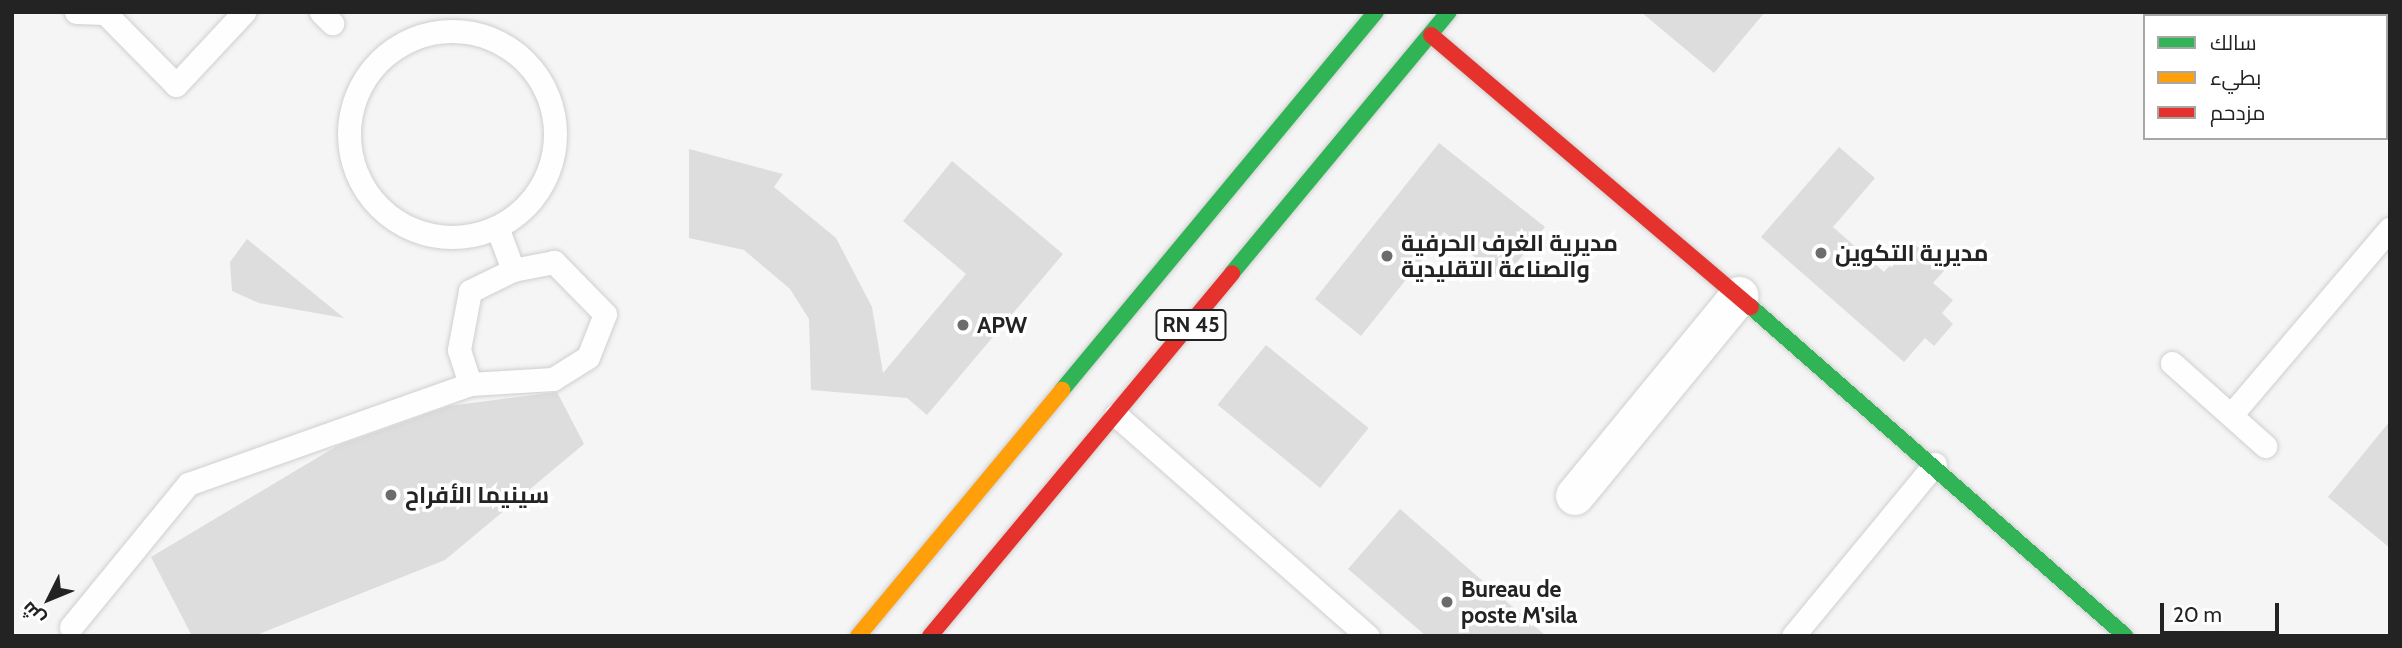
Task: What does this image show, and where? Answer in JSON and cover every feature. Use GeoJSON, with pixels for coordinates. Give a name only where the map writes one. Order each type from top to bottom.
{"type":"FeatureCollection","features":[{"type":"Feature","properties":{"kind":"main road","name":"RN 45"},"geometry":{"type":"LineString","coordinates":[[858,636],[1376,12]]}},
{"type":"Feature","properties":{"kind":"main road","name":"RN 45"},"geometry":{"type":"LineString","coordinates":[[930,636],[1449,12]]}},
{"type":"Feature","properties":{"kind":"main road"},"geometry":{"type":"LineString","coordinates":[[1431,35],[1935,464],[2125,636]]}},
{"type":"Feature","properties":{"kind":"main road"},"geometry":{"type":"LineString","coordinates":[[1240,177],[1282,215]]}},
{"type":"Feature","properties":{"kind":"street"},"geometry":{"type":"LineString","coordinates":[[1575,496],[1739,296]]}},
{"type":"Feature","properties":{"kind":"lane"},"geometry":{"type":"LineString","coordinates":[[76,12],[106,13],[120,17],[176,85],[244,12]]}},
{"type":"Feature","properties":{"kind":"lane"},"geometry":{"type":"LineString","coordinates":[[457,21],[519,55],[541,82],[553,114],[555,147],[545,180],[525,207],[497,227],[465,236],[430,235],[398,222],[372,200],[360,180],[348,137],[353,103],[368,73],[384,57],[423,34],[457,21]]}},
{"type":"Feature","properties":{"kind":"lane"},"geometry":{"type":"LineString","coordinates":[[497,227],[513,270]]}},
{"type":"Feature","properties":{"kind":"lane"},"geometry":{"type":"LineString","coordinates":[[2231,415],[2390,228]]}},
{"type":"Feature","properties":{"kind":"lane"},"geometry":{"type":"LineString","coordinates":[[66,633],[188,484],[470,384],[554,379],[589,357],[605,314],[554,262],[513,270],[470,291],[459,350],[470,384]]}},
{"type":"Feature","properties":{"kind":"lane"},"geometry":{"type":"LineString","coordinates":[[2172,363],[2265,446]]}},
{"type":"Feature","properties":{"kind":"lane"},"geometry":{"type":"LineString","coordinates":[[1116,415],[1368,636]]}},
{"type":"Feature","properties":{"kind":"lane"},"geometry":{"type":"LineString","coordinates":[[1793,636],[1935,464]]}},
{"type":"Feature","properties":{"kind":"building"},"geometry":{"type":"Polygon","coordinates":[[[1641,12],[1765,12],[1714,73],[1641,12]]]}},
{"type":"Feature","properties":{"kind":"building","name":"مديرية الغرف الحرفية والصناعة التقليدية"},"geometry":{"type":"Polygon","coordinates":[[[1439,143],[1545,227],[1503,280],[1444,232],[1361,336],[1315,299],[1439,143]]]}},
{"type":"Feature","properties":{"kind":"building","name":"مديرية التكوين"},"geometry":{"type":"Polygon","coordinates":[[[1839,147],[1875,178],[1833,227],[1884,272],[1911,241],[1944,271],[1933,283],[1953,300],[1942,313],[1953,324],[1934,346],[1925,338],[1904,362],[1761,237],[1839,147]]]}},
{"type":"Feature","properties":{"kind":"building"},"geometry":{"type":"Polygon","coordinates":[[[689,149],[783,174],[774,187],[836,238],[872,307],[883,373],[966,274],[903,221],[952,161],[1063,254],[927,415],[907,398],[811,390],[809,319],[790,289],[744,250],[689,238],[689,149]]]}},
{"type":"Feature","properties":{"kind":"building"},"geometry":{"type":"Polygon","coordinates":[[[247,239],[344,318],[259,303],[232,291],[230,262],[247,239]]]}},
{"type":"Feature","properties":{"kind":"building"},"geometry":{"type":"Polygon","coordinates":[[[1266,345],[1369,428],[1320,488],[1218,405],[1266,345]]]}},
{"type":"Feature","properties":{"kind":"building","name":"سينيما الأفراح"},"geometry":{"type":"Polygon","coordinates":[[[557,392],[584,444],[445,560],[254,636],[192,636],[151,557],[337,446],[449,406],[557,392]]]}},
{"type":"Feature","properties":{"kind":"building"},"geometry":{"type":"Polygon","coordinates":[[[2390,421],[2390,548],[2328,497],[2390,421]]]}},
{"type":"Feature","properties":{"kind":"building","name":"Bureau de poste M'sila"},"geometry":{"type":"Polygon","coordinates":[[[1400,509],[1546,636],[1426,636],[1348,569],[1400,509]]]}},
{"type":"Feature","properties":{"kind":"traffic: fast"},"geometry":{"type":"LineString","coordinates":[[1062,390],[1376,12]]}},
{"type":"Feature","properties":{"kind":"traffic: fast"},"geometry":{"type":"LineString","coordinates":[[1232,273],[1449,12]]}},
{"type":"Feature","properties":{"kind":"traffic: fast"},"geometry":{"type":"LineString","coordinates":[[1751,307],[2125,636]]}},
{"type":"Feature","properties":{"kind":"traffic: slow"},"geometry":{"type":"LineString","coordinates":[[858,636],[1062,390]]}},
{"type":"Feature","properties":{"kind":"traffic: jam"},"geometry":{"type":"LineString","coordinates":[[1431,35],[1751,307]]}},
{"type":"Feature","properties":{"kind":"traffic: jam"},"geometry":{"type":"LineString","coordinates":[[930,636],[1232,273]]}},
{"type":"Feature","properties":{"kind":"place","name":"مديرية التكوين"},"geometry":{"type":"Point","coordinates":[1821,253]}},
{"type":"Feature","properties":{"kind":"place","name":"مديرية الغرف الحرفية والصناعة التقليدية"},"geometry":{"type":"Point","coordinates":[1387,256]}},
{"type":"Feature","properties":{"kind":"place","name":"APW"},"geometry":{"type":"Point","coordinates":[963,325]}},
{"type":"Feature","properties":{"kind":"place","name":"سينيما الأفراح"},"geometry":{"type":"Point","coordinates":[391,495]}},
{"type":"Feature","properties":{"kind":"place","name":"Bureau de poste M'sila"},"geometry":{"type":"Point","coordinates":[1447,602]}}]}
